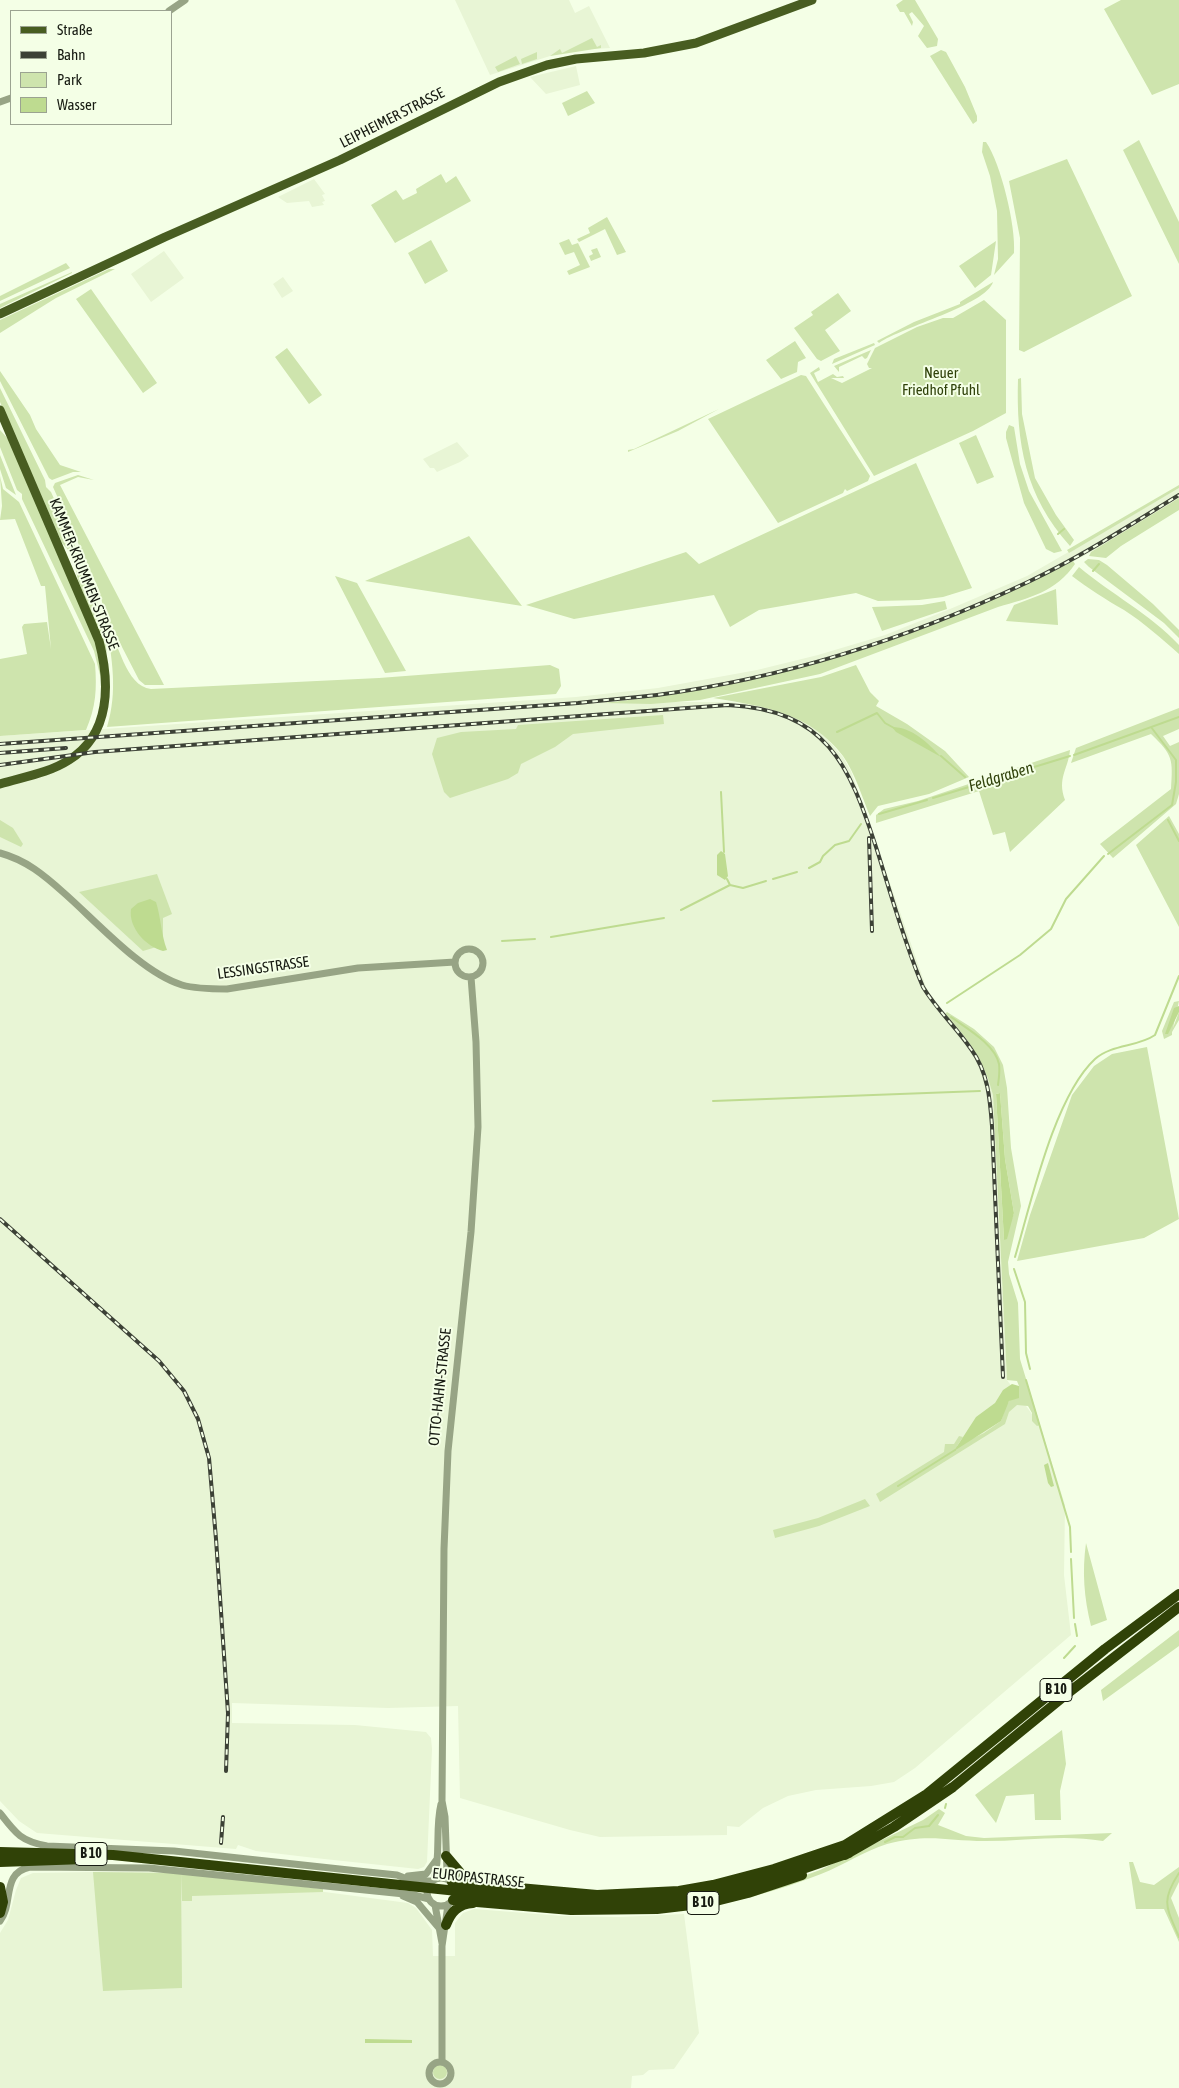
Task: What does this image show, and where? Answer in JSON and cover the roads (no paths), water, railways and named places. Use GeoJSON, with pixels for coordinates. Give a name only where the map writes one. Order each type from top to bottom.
{"type":"FeatureCollection","features":[{"type":"Feature","properties":{"kind":"highway","name":"B 10"},"geometry":{"type":"LineString","coordinates":[[451,1903],[489,1903],[598,1911],[678,1907],[716,1901],[786,1882],[821,1868],[927,1794],[1105,1649],[1179,1594]]}},
{"type":"Feature","properties":{"kind":"highway","name":"B 10"},"geometry":{"type":"LineString","coordinates":[[847,1849],[894,1827],[946,1792],[1068,1693],[1179,1607]]}},
{"type":"Feature","properties":{"kind":"highway","name":"B 10"},"geometry":{"type":"LineString","coordinates":[[19,1851],[65,1848]]}},
{"type":"Feature","properties":{"kind":"highway","name":"EUROPASTRASSE"},"geometry":{"type":"LineString","coordinates":[[0,1852],[19,1851],[113,1855],[571,1902],[608,1903],[678,1898],[744,1886],[788,1874],[847,1849]]}},
{"type":"Feature","properties":{"kind":"highway"},"geometry":{"type":"LineString","coordinates":[[451,1881],[487,1886],[597,1895],[679,1890],[714,1884],[847,1849]]}},
{"type":"Feature","properties":{"kind":"highway"},"geometry":{"type":"LineString","coordinates":[[442,1856],[463,1876],[487,1886]]}},
{"type":"Feature","properties":{"kind":"highway","name":"EUROPASTRASSE"},"geometry":{"type":"LineString","coordinates":[[5,1862],[78,1859],[163,1861]]}},
{"type":"Feature","properties":{"kind":"highway"},"geometry":{"type":"LineString","coordinates":[[5,1862],[63,1865]]}},
{"type":"Feature","properties":{"kind":"highway"},"geometry":{"type":"LineString","coordinates":[[0,1887],[3,1902],[0,1913]]}},
{"type":"Feature","properties":{"kind":"highway","name":"B 10"},"geometry":{"type":"LineString","coordinates":[[442,1926],[451,1913],[461,1906],[489,1903]]}},
{"type":"Feature","properties":{"kind":"main road","name":"LEIPHEIMER STRASSE"},"geometry":{"type":"LineString","coordinates":[[0,314],[165,236],[340,160],[506,79],[547,65],[576,59],[644,52],[696,43],[812,0]]}},
{"type":"Feature","properties":{"kind":"main road","name":"KAMMER-KRUMMEN-STRASSE"},"geometry":{"type":"LineString","coordinates":[[0,410],[99,641],[106,678],[104,710],[99,724],[83,749],[56,766],[0,784]]}},
{"type":"Feature","properties":{"kind":"street"},"geometry":{"type":"LineString","coordinates":[[170,10],[185,0]]}},
{"type":"Feature","properties":{"kind":"street","name":"LESSINGSTRASSE"},"geometry":{"type":"LineString","coordinates":[[0,853],[22,861],[41,872],[137,959],[163,977],[183,985],[207,989],[227,989],[358,968],[455,962]]}},
{"type":"Feature","properties":{"kind":"street"},"geometry":{"type":"LineString","coordinates":[[465,950],[478,952],[483,965],[479,973],[471,977],[459,973],[455,962],[458,954],[465,950]]}},
{"type":"Feature","properties":{"kind":"street","name":"OTTO-HAHN-STRASSE"},"geometry":{"type":"LineString","coordinates":[[433,1881],[442,1856],[445,1817],[442,1801],[447,1469],[452,1403],[471,1232],[478,1128],[476,1042],[471,977]]}},
{"type":"Feature","properties":{"kind":"street","name":"EUROPASTRASSE"},"geometry":{"type":"LineString","coordinates":[[0,1813],[13,1831],[30,1843],[65,1848],[174,1851],[397,1876],[412,1881],[433,1881]]}},
{"type":"Feature","properties":{"kind":"street"},"geometry":{"type":"LineString","coordinates":[[397,1876],[421,1876],[432,1868],[442,1856]]}},
{"type":"Feature","properties":{"kind":"street","name":"OTTO-HAHN-STRASSE"},"geometry":{"type":"LineString","coordinates":[[442,1856],[451,1881]]}},
{"type":"Feature","properties":{"kind":"street","name":"EUROPASTRASSE"},"geometry":{"type":"LineString","coordinates":[[0,1921],[5,1910],[10,1883],[17,1871],[30,1867],[63,1865],[149,1868],[395,1893],[421,1896],[429,1899]]}},
{"type":"Feature","properties":{"kind":"street"},"geometry":{"type":"LineString","coordinates":[[442,1926],[456,1892],[451,1881],[442,1878],[433,1881],[427,1890],[429,1899],[434,1905],[442,1926],[442,2062]]}},
{"type":"Feature","properties":{"kind":"street"},"geometry":{"type":"LineString","coordinates":[[395,1893],[418,1902],[442,1926]]}},
{"type":"Feature","properties":{"kind":"street"},"geometry":{"type":"LineString","coordinates":[[434,1905],[451,1903]]}},
{"type":"Feature","properties":{"kind":"street"},"geometry":{"type":"LineString","coordinates":[[442,2062],[449,2065],[452,2072],[449,2080],[441,2086],[432,2080],[429,2072],[434,2064],[442,2062]]}},
{"type":"Feature","properties":{"kind":"water"},"geometry":{"type":"Polygon","coordinates":[[[892,727],[913,733],[925,741],[941,757],[896,732],[892,727]]]}},
{"type":"Feature","properties":{"kind":"water"},"geometry":{"type":"Polygon","coordinates":[[[721,851],[725,854],[728,876],[725,880],[717,875],[717,855],[721,851]]]}},
{"type":"Feature","properties":{"kind":"water"},"geometry":{"type":"Polygon","coordinates":[[[150,899],[156,902],[167,950],[157,949],[145,941],[132,923],[131,909],[138,903],[150,899]]]}},
{"type":"Feature","properties":{"kind":"water"},"geometry":{"type":"Polygon","coordinates":[[[1179,1006],[1179,1012],[1168,1034],[1165,1034],[1174,1008],[1179,1006]]]}},
{"type":"Feature","properties":{"kind":"water"},"geometry":{"type":"Polygon","coordinates":[[[1000,1093],[1005,1159],[1014,1213],[1007,1239],[1004,1240],[996,1094],[1000,1093]]]}},
{"type":"Feature","properties":{"kind":"water"},"geometry":{"type":"Polygon","coordinates":[[[1012,1384],[1019,1386],[1019,1398],[1009,1401],[1001,1421],[954,1451],[976,1417],[995,1403],[1003,1390],[1012,1384]]]}},
{"type":"Feature","properties":{"kind":"water"},"geometry":{"type":"Polygon","coordinates":[[[1048,1463],[1054,1486],[1051,1487],[1048,1483],[1044,1465],[1048,1463]]]}},
{"type":"Feature","properties":{"kind":"water"},"geometry":{"type":"Polygon","coordinates":[[[365,2039],[412,2040],[412,2043],[365,2043],[365,2039]]]}},
{"type":"Feature","properties":{"kind":"waterway"},"geometry":{"type":"LineString","coordinates":[[1058,534],[1064,529]]}},
{"type":"Feature","properties":{"kind":"waterway"},"geometry":{"type":"LineString","coordinates":[[1093,571],[1099,564]]}},
{"type":"Feature","properties":{"kind":"waterway"},"geometry":{"type":"LineString","coordinates":[[837,732],[877,713],[885,723],[894,728]]}},
{"type":"Feature","properties":{"kind":"waterway","name":"Feldgraben"},"geometry":{"type":"LineString","coordinates":[[1074,755],[1179,717]]}},
{"type":"Feature","properties":{"kind":"waterway"},"geometry":{"type":"LineString","coordinates":[[1108,854],[1172,805],[1176,782],[1176,760],[1151,727]]}},
{"type":"Feature","properties":{"kind":"waterway"},"geometry":{"type":"LineString","coordinates":[[941,756],[965,777]]}},
{"type":"Feature","properties":{"kind":"waterway","name":"Feldgraben"},"geometry":{"type":"LineString","coordinates":[[933,798],[1070,756]]}},
{"type":"Feature","properties":{"kind":"waterway"},"geometry":{"type":"LineString","coordinates":[[721,792],[724,852]]}},
{"type":"Feature","properties":{"kind":"waterway","name":"Feldgraben"},"geometry":{"type":"LineString","coordinates":[[879,814],[927,800]]}},
{"type":"Feature","properties":{"kind":"waterway"},"geometry":{"type":"LineString","coordinates":[[1168,820],[1179,841]]}},
{"type":"Feature","properties":{"kind":"waterway"},"geometry":{"type":"LineString","coordinates":[[809,868],[820,862],[823,856],[835,845],[849,841],[861,824]]}},
{"type":"Feature","properties":{"kind":"waterway"},"geometry":{"type":"LineString","coordinates":[[947,1003],[1020,955],[1051,929],[1066,899],[1104,856]]}},
{"type":"Feature","properties":{"kind":"waterway"},"geometry":{"type":"LineString","coordinates":[[773,879],[797,872]]}},
{"type":"Feature","properties":{"kind":"waterway"},"geometry":{"type":"LineString","coordinates":[[727,879],[730,885]]}},
{"type":"Feature","properties":{"kind":"waterway"},"geometry":{"type":"LineString","coordinates":[[681,910],[730,885],[743,888],[766,881]]}},
{"type":"Feature","properties":{"kind":"waterway"},"geometry":{"type":"LineString","coordinates":[[551,937],[664,918]]}},
{"type":"Feature","properties":{"kind":"waterway"},"geometry":{"type":"LineString","coordinates":[[502,941],[535,939]]}},
{"type":"Feature","properties":{"kind":"waterway"},"geometry":{"type":"LineString","coordinates":[[1015,1257],[1046,1152],[1067,1098],[1080,1076],[1095,1059],[1109,1051],[1141,1042],[1155,1035],[1179,976]]}},
{"type":"Feature","properties":{"kind":"waterway"},"geometry":{"type":"LineString","coordinates":[[951,1017],[979,1037],[992,1050],[999,1064],[998,1085]]}},
{"type":"Feature","properties":{"kind":"waterway"},"geometry":{"type":"LineString","coordinates":[[713,1101],[980,1091]]}},
{"type":"Feature","properties":{"kind":"waterway"},"geometry":{"type":"LineString","coordinates":[[1014,1269],[1025,1302],[1026,1353],[1030,1369]]}},
{"type":"Feature","properties":{"kind":"waterway"},"geometry":{"type":"LineString","coordinates":[[1026,1380],[1070,1527],[1071,1552]]}},
{"type":"Feature","properties":{"kind":"waterway"},"geometry":{"type":"LineString","coordinates":[[898,1486],[955,1450]]}},
{"type":"Feature","properties":{"kind":"waterway"},"geometry":{"type":"LineString","coordinates":[[1071,1559],[1074,1618]]}},
{"type":"Feature","properties":{"kind":"waterway"},"geometry":{"type":"LineString","coordinates":[[1075,1624],[1077,1636]]}},
{"type":"Feature","properties":{"kind":"waterway"},"geometry":{"type":"LineString","coordinates":[[1064,1658],[1075,1646]]}},
{"type":"Feature","properties":{"kind":"waterway"},"geometry":{"type":"LineString","coordinates":[[945,1808],[946,1804]]}},
{"type":"Feature","properties":{"kind":"waterway"},"geometry":{"type":"LineString","coordinates":[[885,1842],[895,1837],[903,1837],[915,1828],[929,1826],[938,1815]]}},
{"type":"Feature","properties":{"kind":"waterway"},"geometry":{"type":"LineString","coordinates":[[1179,1873],[1167,1898],[1171,1919],[1179,1937]]}},
{"type":"Feature","properties":{"kind":"railway"},"geometry":{"type":"LineString","coordinates":[[0,744],[578,703],[657,695],[753,678],[847,653],[984,602],[1067,562],[1179,495]]}},
{"type":"Feature","properties":{"kind":"railway"},"geometry":{"type":"LineString","coordinates":[[0,765],[95,752],[728,705],[761,709],[789,718],[811,730],[829,747],[843,767],[855,791],[866,817],[923,987],[971,1049],[985,1076],[992,1126],[1003,1377]]}},
{"type":"Feature","properties":{"kind":"railway"},"geometry":{"type":"LineString","coordinates":[[0,753],[66,748]]}},
{"type":"Feature","properties":{"kind":"railway"},"geometry":{"type":"LineString","coordinates":[[869,838],[872,931]]}},
{"type":"Feature","properties":{"kind":"railway"},"geometry":{"type":"LineString","coordinates":[[0,1219],[159,1361],[184,1391],[198,1419],[209,1458],[216,1539],[228,1713],[226,1771]]}},
{"type":"Feature","properties":{"kind":"railway"},"geometry":{"type":"LineString","coordinates":[[221,1843],[223,1817]]}},
{"type":"Feature","properties":{"kind":"park label","name":"Neuer Friedhof Pfuhl"},"geometry":{"type":"Point","coordinates":[941,382]}}]}
